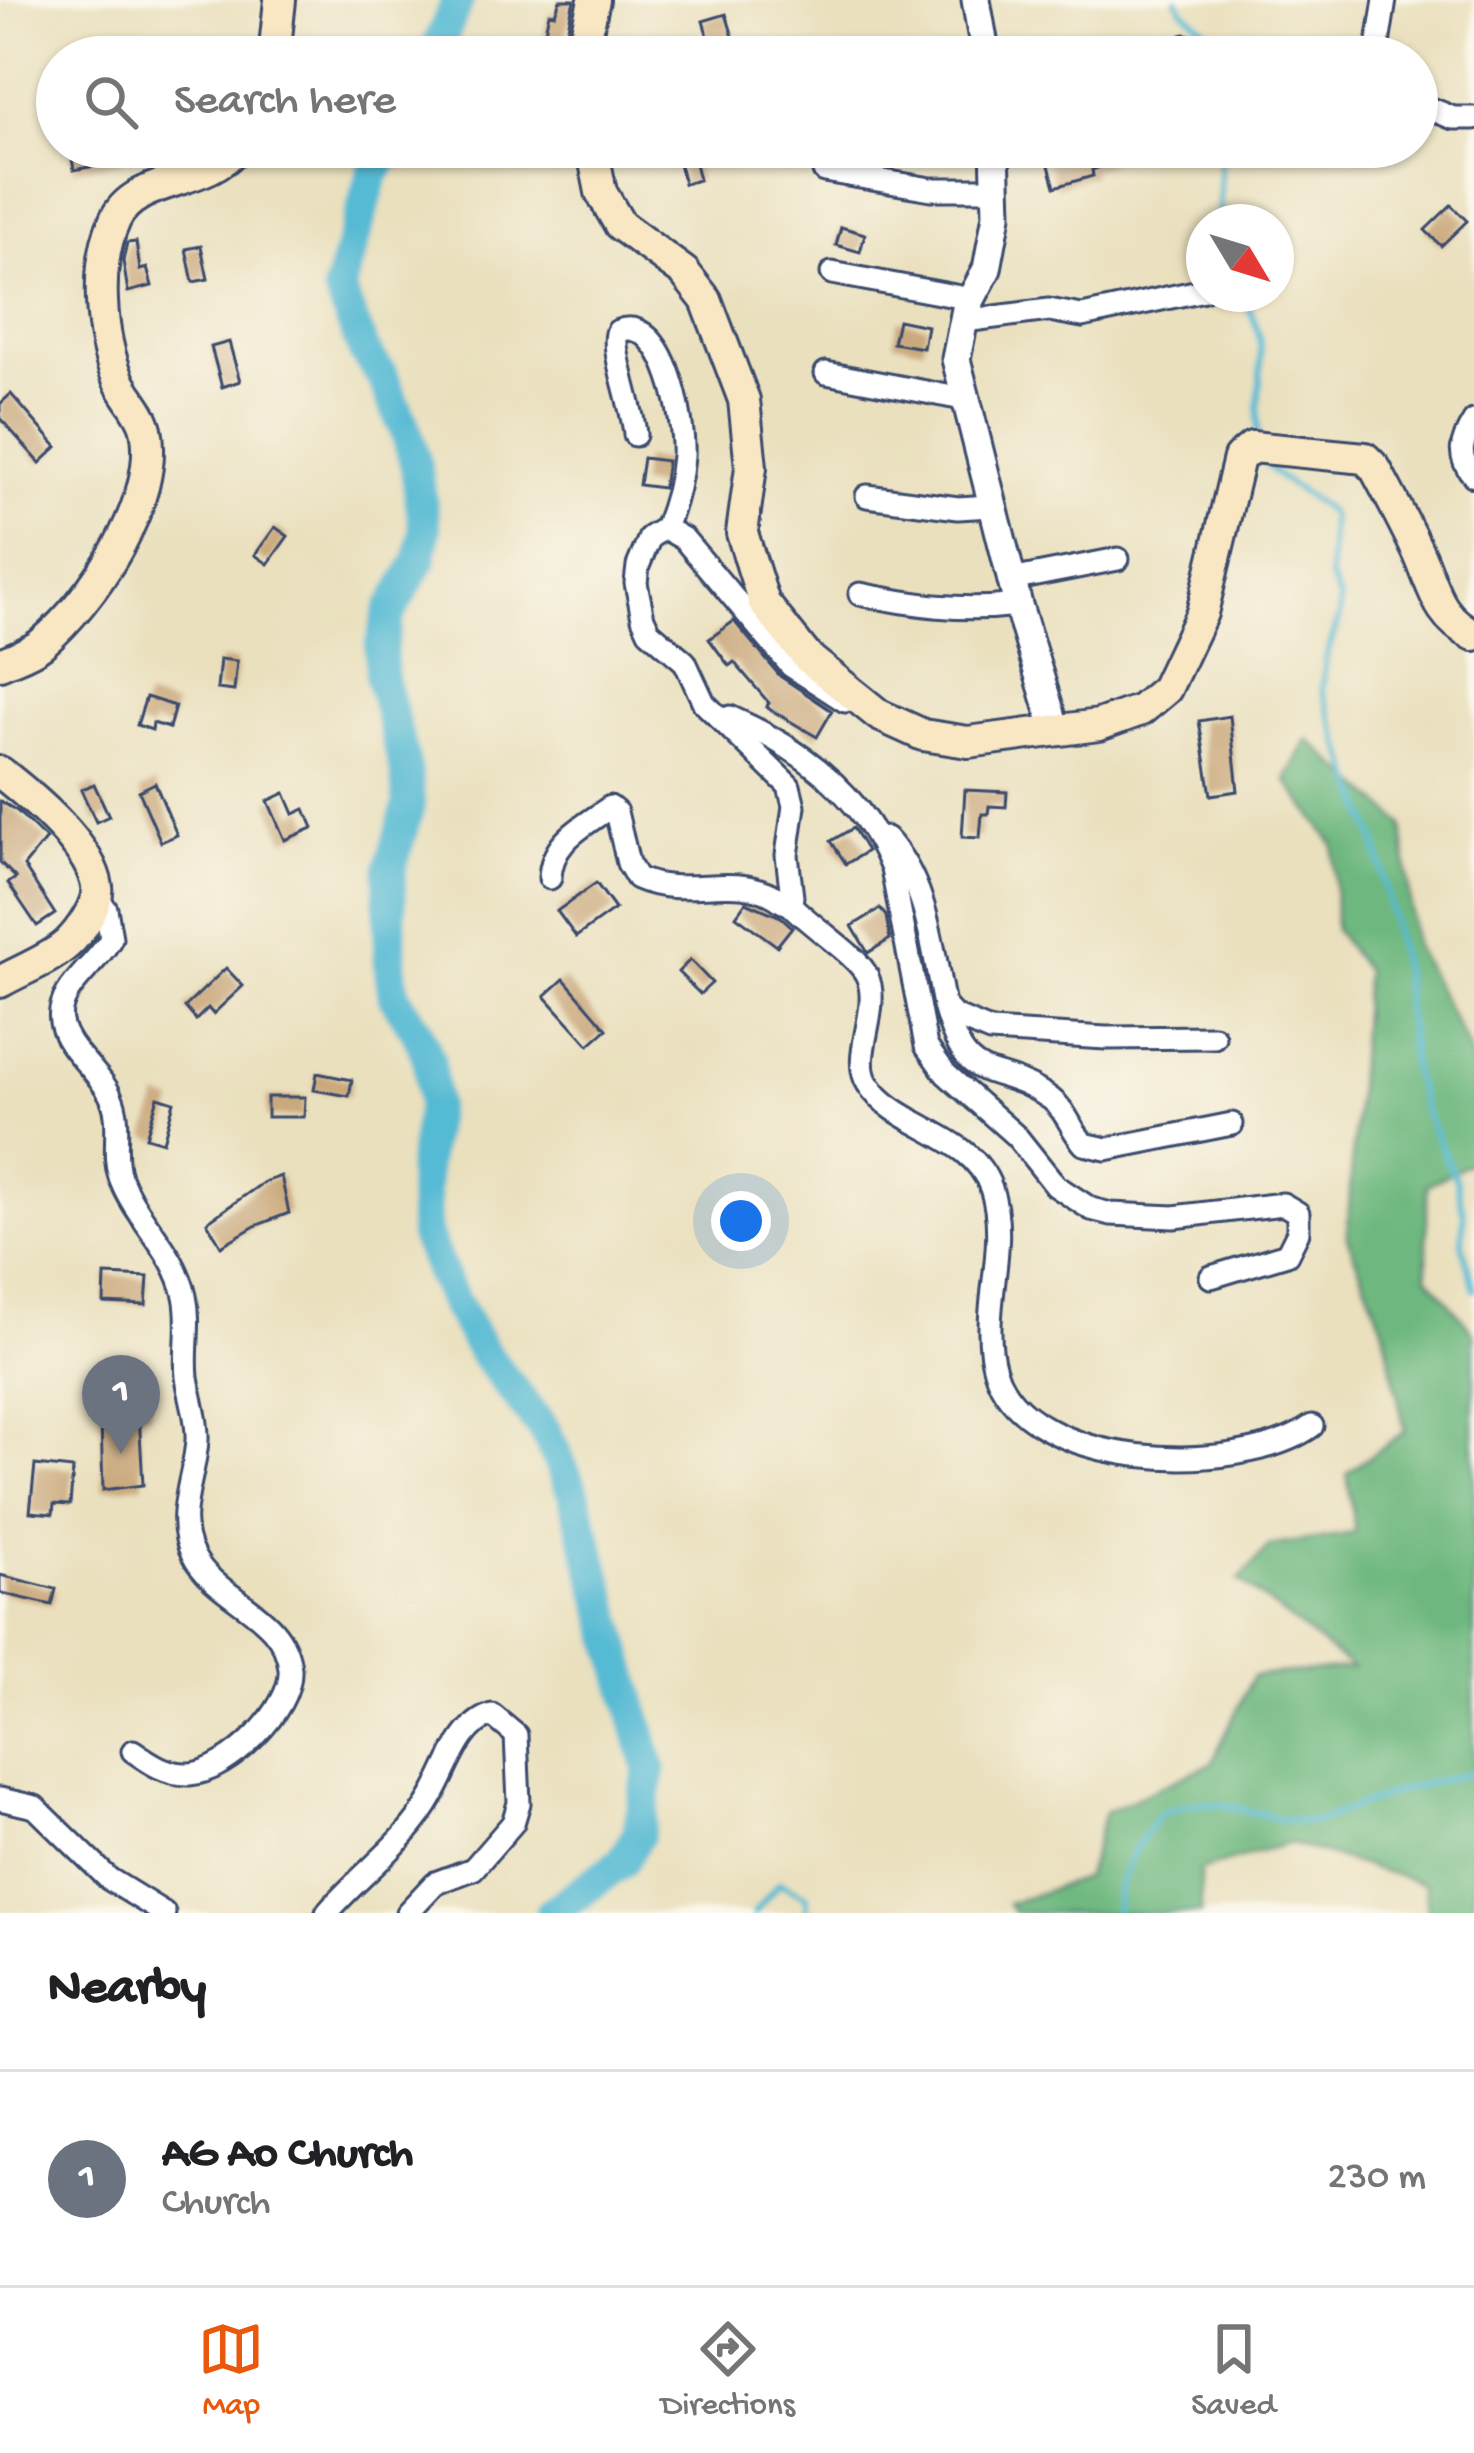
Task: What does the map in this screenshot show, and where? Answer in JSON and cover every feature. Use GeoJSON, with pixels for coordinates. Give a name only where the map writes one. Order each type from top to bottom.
{"type":"FeatureCollection","features":[{"type":"Feature","properties":{"kind":"main road"},"geometry":{"type":"LineString","coordinates":[[276,36],[280,0]]}},
{"type":"Feature","properties":{"kind":"main road"},"geometry":{"type":"LineString","coordinates":[[586,36],[594,0]]}},
{"type":"Feature","properties":{"kind":"main road"},"geometry":{"type":"LineString","coordinates":[[0,664],[39,646],[110,566],[145,472],[146,428],[105,346],[101,309],[116,218],[144,191],[212,168]]}},
{"type":"Feature","properties":{"kind":"main road"},"geometry":{"type":"LineString","coordinates":[[596,168],[601,193],[620,225],[684,272],[706,300],[744,400],[751,467],[742,533],[764,603],[806,657],[879,715],[923,735],[968,742],[1100,725],[1141,710],[1166,689],[1202,613],[1239,458],[1252,447],[1365,458],[1375,468],[1420,557],[1434,600],[1452,623],[1474,635]]}},
{"type":"Feature","properties":{"kind":"main road"},"geometry":{"type":"LineString","coordinates":[[0,772],[60,825],[98,886],[97,898],[67,944],[0,982]]}},
{"type":"Feature","properties":{"kind":"street"},"geometry":{"type":"LineString","coordinates":[[976,0],[982,36]]}},
{"type":"Feature","properties":{"kind":"street"},"geometry":{"type":"LineString","coordinates":[[1379,36],[1385,0]]}},
{"type":"Feature","properties":{"kind":"street"},"geometry":{"type":"LineString","coordinates":[[1438,112],[1474,118]]}},
{"type":"Feature","properties":{"kind":"street"},"geometry":{"type":"LineString","coordinates":[[1000,168],[998,215],[987,269],[968,310],[956,359],[1014,592],[1056,730]]}},
{"type":"Feature","properties":{"kind":"street"},"geometry":{"type":"LineString","coordinates":[[824,171],[931,190],[997,189]]}},
{"type":"Feature","properties":{"kind":"street"},"geometry":{"type":"LineString","coordinates":[[832,273],[968,310],[1049,310],[1082,316],[1186,294]]}},
{"type":"Feature","properties":{"kind":"street"},"geometry":{"type":"LineString","coordinates":[[635,436],[633,408],[613,338],[628,327],[637,329],[657,350],[683,428],[680,484],[664,528],[650,537],[638,566],[638,600],[649,631],[685,662],[704,703],[778,772],[794,796],[788,855],[793,887],[788,902]]}},
{"type":"Feature","properties":{"kind":"street"},"geometry":{"type":"LineString","coordinates":[[826,373],[963,399]]}},
{"type":"Feature","properties":{"kind":"street"},"geometry":{"type":"LineString","coordinates":[[1474,421],[1461,442],[1461,453],[1474,476]]}},
{"type":"Feature","properties":{"kind":"street"},"geometry":{"type":"LineString","coordinates":[[867,496],[958,508],[992,506]]}},
{"type":"Feature","properties":{"kind":"street"},"geometry":{"type":"LineString","coordinates":[[664,528],[684,538],[704,558],[734,603],[791,666],[832,694],[879,715]]}},
{"type":"Feature","properties":{"kind":"street"},"geometry":{"type":"LineString","coordinates":[[860,595],[962,610],[1118,559]]}},
{"type":"Feature","properties":{"kind":"street"},"geometry":{"type":"LineString","coordinates":[[713,710],[794,750],[834,780],[860,812],[883,845],[892,869],[926,1046],[946,1074],[996,1114],[1056,1186],[1090,1209],[1111,1214],[1174,1217],[1282,1204],[1298,1213],[1298,1232],[1286,1254],[1211,1277]]}},
{"type":"Feature","properties":{"kind":"street"},"geometry":{"type":"LineString","coordinates":[[550,878],[550,864],[565,839],[610,807],[616,812],[628,863],[637,878],[665,887],[757,886],[788,902],[805,922],[851,956],[867,975],[871,991],[862,1060],[868,1085],[972,1156],[991,1189],[997,1245],[990,1352],[1006,1395],[1020,1412],[1064,1438],[1109,1450],[1184,1457],[1253,1452],[1293,1440],[1312,1426]]}},
{"type":"Feature","properties":{"kind":"street"},"geometry":{"type":"LineString","coordinates":[[860,812],[906,860],[921,895],[953,1041],[975,1066],[1054,1101],[1084,1144],[1106,1149],[1232,1124]]}},
{"type":"Feature","properties":{"kind":"street"},"geometry":{"type":"LineString","coordinates":[[97,898],[106,910],[110,938],[68,993],[60,1016],[66,1036],[113,1101],[121,1179],[182,1279],[187,1304],[187,1374],[197,1441],[185,1534],[205,1571],[280,1637],[291,1676],[264,1727],[212,1768],[192,1774],[169,1772],[133,1750]]}},
{"type":"Feature","properties":{"kind":"street"},"geometry":{"type":"LineString","coordinates":[[944,1005],[954,1016],[990,1031],[1106,1038],[1214,1037]]}},
{"type":"Feature","properties":{"kind":"street"},"geometry":{"type":"LineString","coordinates":[[327,1913],[412,1829],[460,1742],[478,1719],[492,1715],[516,1735],[519,1803],[514,1823],[473,1869],[435,1883],[407,1913]]}},
{"type":"Feature","properties":{"kind":"street"},"geometry":{"type":"LineString","coordinates":[[0,1799],[35,1807],[109,1879],[164,1913]]}},
{"type":"Feature","properties":{"kind":"green space"},"geometry":{"type":"Polygon","coordinates":[[[1308,739],[1403,824],[1414,944],[1469,1049],[1474,1069],[1474,1160],[1427,1185],[1427,1276],[1474,1333],[1474,1913],[1427,1913],[1425,1884],[1289,1843],[1200,1870],[1201,1913],[1014,1913],[1008,1904],[1086,1877],[1105,1812],[1212,1763],[1253,1676],[1352,1668],[1239,1580],[1269,1546],[1355,1533],[1347,1473],[1405,1431],[1384,1329],[1347,1237],[1365,971],[1335,930],[1334,845],[1286,780],[1308,739]]]}},
{"type":"Feature","properties":{"kind":"building"},"geometry":{"type":"Polygon","coordinates":[[[560,0],[574,0],[566,36],[544,36],[549,13],[555,14],[560,0]]]}},
{"type":"Feature","properties":{"kind":"building"},"geometry":{"type":"Polygon","coordinates":[[[726,14],[733,36],[708,36],[703,21],[726,14]]]}},
{"type":"Feature","properties":{"kind":"building"},"geometry":{"type":"Polygon","coordinates":[[[680,168],[696,168],[699,180],[684,184],[680,168]]]}},
{"type":"Feature","properties":{"kind":"building"},"geometry":{"type":"Polygon","coordinates":[[[1050,168],[1097,168],[1092,170],[1093,176],[1055,187],[1050,168]]]}},
{"type":"Feature","properties":{"kind":"building"},"geometry":{"type":"Polygon","coordinates":[[[1451,205],[1467,221],[1441,246],[1425,230],[1451,205]]]}},
{"type":"Feature","properties":{"kind":"building"},"geometry":{"type":"Polygon","coordinates":[[[841,227],[865,234],[860,252],[836,245],[841,227]]]}},
{"type":"Feature","properties":{"kind":"building"},"geometry":{"type":"Polygon","coordinates":[[[136,242],[140,270],[147,268],[152,286],[128,292],[123,261],[127,243],[136,242]]]}},
{"type":"Feature","properties":{"kind":"building"},"geometry":{"type":"Polygon","coordinates":[[[201,246],[208,279],[193,282],[186,249],[201,246]]]}},
{"type":"Feature","properties":{"kind":"building"},"geometry":{"type":"Polygon","coordinates":[[[898,320],[927,326],[923,348],[893,343],[898,320]]]}},
{"type":"Feature","properties":{"kind":"building"},"geometry":{"type":"Polygon","coordinates":[[[229,342],[240,381],[222,387],[211,347],[229,342]]]}},
{"type":"Feature","properties":{"kind":"building"},"geometry":{"type":"Polygon","coordinates":[[[11,394],[57,447],[40,463],[0,418],[0,404],[11,394]]]}},
{"type":"Feature","properties":{"kind":"building"},"geometry":{"type":"Polygon","coordinates":[[[643,458],[667,461],[663,488],[639,485],[643,458]]]}},
{"type":"Feature","properties":{"kind":"building"},"geometry":{"type":"Polygon","coordinates":[[[275,527],[288,536],[268,564],[255,555],[275,527]]]}},
{"type":"Feature","properties":{"kind":"building"},"geometry":{"type":"Polygon","coordinates":[[[734,621],[780,676],[832,711],[817,737],[766,707],[769,703],[734,662],[729,666],[709,639],[734,621]]]}},
{"type":"Feature","properties":{"kind":"building"},"geometry":{"type":"Polygon","coordinates":[[[220,659],[237,661],[234,691],[217,689],[220,659]]]}},
{"type":"Feature","properties":{"kind":"building"},"geometry":{"type":"Polygon","coordinates":[[[146,697],[175,706],[169,728],[137,725],[146,697]]]}},
{"type":"Feature","properties":{"kind":"building"},"geometry":{"type":"Polygon","coordinates":[[[1230,716],[1238,791],[1211,795],[1199,721],[1230,716]]]}},
{"type":"Feature","properties":{"kind":"building"},"geometry":{"type":"Polygon","coordinates":[[[155,783],[177,835],[161,842],[139,791],[155,783]]]}},
{"type":"Feature","properties":{"kind":"building"},"geometry":{"type":"Polygon","coordinates":[[[94,784],[109,816],[96,822],[81,790],[94,784]]]}},
{"type":"Feature","properties":{"kind":"building"},"geometry":{"type":"Polygon","coordinates":[[[965,790],[1007,792],[1006,807],[989,806],[988,814],[982,814],[980,838],[962,837],[965,790]]]}},
{"type":"Feature","properties":{"kind":"building"},"geometry":{"type":"Polygon","coordinates":[[[285,793],[294,814],[305,809],[313,828],[285,840],[268,801],[285,793]]]}},
{"type":"Feature","properties":{"kind":"building"},"geometry":{"type":"Polygon","coordinates":[[[0,801],[46,839],[24,866],[55,914],[37,926],[8,883],[16,878],[0,862],[0,801]]]}},
{"type":"Feature","properties":{"kind":"building"},"geometry":{"type":"Polygon","coordinates":[[[853,828],[867,851],[846,864],[831,841],[853,828]]]}},
{"type":"Feature","properties":{"kind":"building"},"geometry":{"type":"Polygon","coordinates":[[[596,883],[615,909],[576,937],[557,911],[596,883]]]}},
{"type":"Feature","properties":{"kind":"building"},"geometry":{"type":"Polygon","coordinates":[[[746,902],[792,927],[777,946],[736,916],[746,902]]]}},
{"type":"Feature","properties":{"kind":"building"},"geometry":{"type":"Polygon","coordinates":[[[880,909],[890,939],[868,953],[852,926],[880,909]]]}},
{"type":"Feature","properties":{"kind":"building"},"geometry":{"type":"Polygon","coordinates":[[[690,960],[712,983],[700,994],[678,972],[690,960]]]}},
{"type":"Feature","properties":{"kind":"building"},"geometry":{"type":"Polygon","coordinates":[[[226,968],[243,986],[213,1014],[208,1008],[196,1020],[185,1007],[226,968]]]}},
{"type":"Feature","properties":{"kind":"building"},"geometry":{"type":"Polygon","coordinates":[[[564,979],[607,1029],[589,1045],[545,996],[564,979]]]}},
{"type":"Feature","properties":{"kind":"building"},"geometry":{"type":"Polygon","coordinates":[[[317,1073],[352,1080],[349,1096],[314,1090],[317,1073]]]}},
{"type":"Feature","properties":{"kind":"building"},"geometry":{"type":"Polygon","coordinates":[[[158,1097],[174,1102],[163,1142],[146,1137],[158,1097]]]}},
{"type":"Feature","properties":{"kind":"building"},"geometry":{"type":"Polygon","coordinates":[[[267,1097],[305,1097],[304,1117],[267,1117],[267,1097]]]}},
{"type":"Feature","properties":{"kind":"building"},"geometry":{"type":"Polygon","coordinates":[[[281,1176],[289,1213],[221,1246],[207,1222],[264,1182],[281,1176]]]}},
{"type":"Feature","properties":{"kind":"building"},"geometry":{"type":"Polygon","coordinates":[[[105,1275],[148,1277],[146,1305],[104,1303],[105,1275]]]}},
{"type":"Feature","properties":{"kind":"building"},"geometry":{"type":"Polygon","coordinates":[[[148,1384],[150,1414],[139,1415],[143,1485],[103,1490],[100,1387],[148,1384]]]}},
{"type":"Feature","properties":{"kind":"building"},"geometry":{"type":"Polygon","coordinates":[[[35,1465],[73,1469],[70,1505],[54,1504],[53,1514],[30,1512],[35,1465]]]}},
{"type":"Feature","properties":{"kind":"building"},"geometry":{"type":"Polygon","coordinates":[[[0,1575],[56,1589],[52,1605],[0,1593],[0,1575]]]}},
{"type":"Feature","properties":{"kind":"waterway"},"geometry":{"type":"LineString","coordinates":[[442,36],[458,0]]}},
{"type":"Feature","properties":{"kind":"waterway"},"geometry":{"type":"LineString","coordinates":[[1177,0],[1214,36]]}},
{"type":"Feature","properties":{"kind":"waterway"},"geometry":{"type":"LineString","coordinates":[[377,168],[339,289],[364,351],[382,376],[407,434],[425,530],[420,560],[389,614],[381,645],[381,676],[406,771],[409,804],[390,870],[390,966],[394,996],[429,1060],[433,1103],[423,1168],[425,1234],[450,1295],[483,1352],[545,1431],[573,1492],[650,1769],[638,1834],[622,1862],[551,1913]]}},
{"type":"Feature","properties":{"kind":"waterway"},"geometry":{"type":"LineString","coordinates":[[1220,168],[1220,204]]}},
{"type":"Feature","properties":{"kind":"waterway"},"geometry":{"type":"LineString","coordinates":[[1250,312],[1260,345],[1258,439]]}},
{"type":"Feature","properties":{"kind":"waterway"},"geometry":{"type":"LineString","coordinates":[[1262,458],[1331,515],[1330,578],[1340,599],[1340,615],[1326,657],[1322,690],[1377,845],[1403,974],[1413,1071],[1423,1107],[1456,1180],[1464,1215],[1462,1243],[1474,1290]]}},
{"type":"Feature","properties":{"kind":"waterway"},"geometry":{"type":"LineString","coordinates":[[1116,1913],[1124,1873],[1159,1814],[1192,1803],[1316,1822],[1404,1789],[1474,1772]]}},
{"type":"Feature","properties":{"kind":"waterway"},"geometry":{"type":"LineString","coordinates":[[754,1913],[779,1883],[807,1896],[807,1913]]}},
{"type":"Feature","properties":{"kind":"place","name":"AG Ao Church"},"geometry":{"type":"Point","coordinates":[121,1454]}}]}
